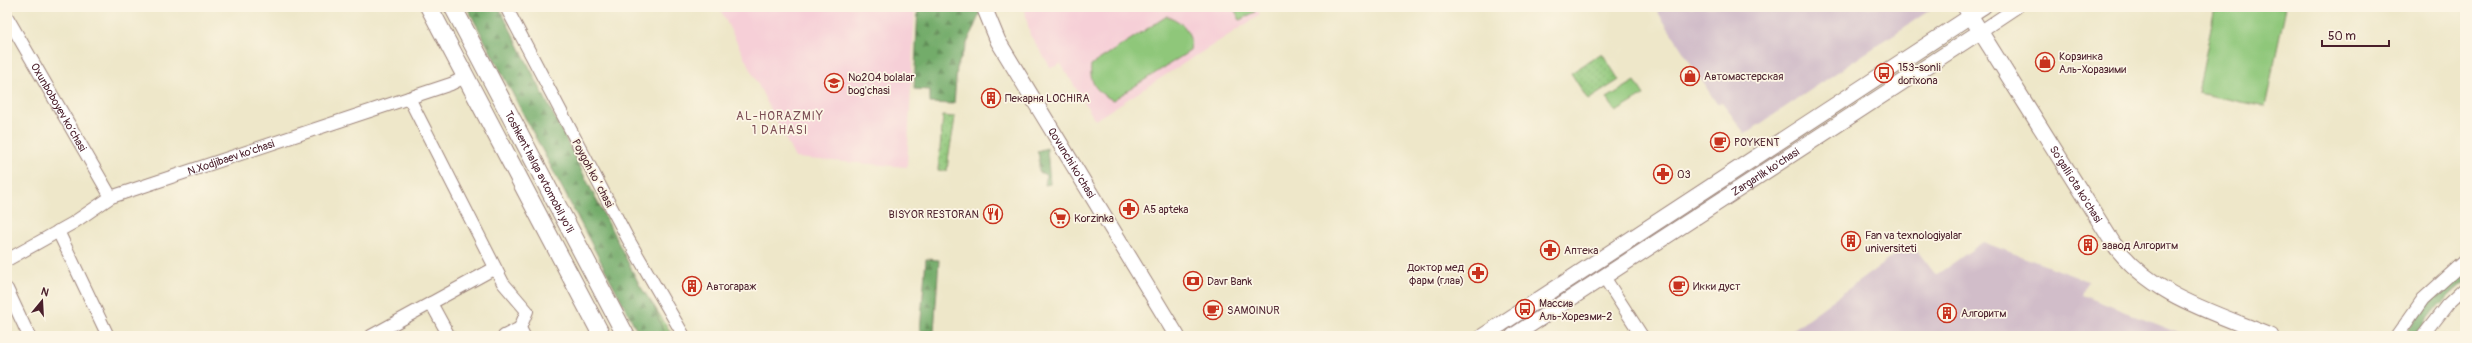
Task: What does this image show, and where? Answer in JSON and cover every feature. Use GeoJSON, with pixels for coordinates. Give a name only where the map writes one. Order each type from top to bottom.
{"type":"FeatureCollection","features":[{"type":"Feature","properties":{"kind":"highway","name":"Toshkent halqa avtomobil yo'li"},"geometry":{"type":"LineString","coordinates":[[429,7],[602,336]]}},
{"type":"Feature","properties":{"kind":"highway","name":"Toshkent halqa avtomobil yo'li"},"geometry":{"type":"LineString","coordinates":[[453,7],[626,336]]}},
{"type":"Feature","properties":{"kind":"main road","name":"Qovunchi ko'chasi"},"geometry":{"type":"LineString","coordinates":[[984,7],[998,41],[1177,336]]}},
{"type":"Feature","properties":{"kind":"main road","name":"Qovunchi ko'chasi"},"geometry":{"type":"LineString","coordinates":[[994,7],[1006,37],[1070,147],[1186,336]]}},
{"type":"Feature","properties":{"kind":"main road","name":"So'galli ota ko'chasi"},"geometry":{"type":"LineString","coordinates":[[1954,7],[1967,15],[2096,234],[2126,272],[2143,288],[2167,302],[2246,336]]}},
{"type":"Feature","properties":{"kind":"main road","name":"Zargarlik ko'chasi"},"geometry":{"type":"LineString","coordinates":[[1483,336],[1967,15]]}},
{"type":"Feature","properties":{"kind":"main road","name":"So'galli ota ko'chasi"},"geometry":{"type":"LineString","coordinates":[[1977,33],[2113,243],[2134,267],[2148,280],[2170,294],[2271,336]]}},
{"type":"Feature","properties":{"kind":"main road","name":"Zargarlik ko'chasi"},"geometry":{"type":"LineString","coordinates":[[1513,336],[1977,33]]}},
{"type":"Feature","properties":{"kind":"main road"},"geometry":{"type":"LineString","coordinates":[[1665,216],[1675,231]]}},
{"type":"Feature","properties":{"kind":"main road"},"geometry":{"type":"LineString","coordinates":[[1594,263],[1604,277]]}},
{"type":"Feature","properties":{"kind":"street","name":"Poygoh koʻchasi"},"geometry":{"type":"LineString","coordinates":[[506,7],[628,239],[684,336]]}},
{"type":"Feature","properties":{"kind":"street","name":"Zargarlik ko'chasi"},"geometry":{"type":"LineString","coordinates":[[1967,15],[1985,7]]}},
{"type":"Feature","properties":{"kind":"street","name":"Zargarlik ko'chasi"},"geometry":{"type":"LineString","coordinates":[[1977,33],[2017,7]]}},
{"type":"Feature","properties":{"kind":"street","name":"Oxunboboyev ko‘chasi"},"geometry":{"type":"LineString","coordinates":[[7,17],[111,197]]}},
{"type":"Feature","properties":{"kind":"street","name":"N.Xodjibaev ko'chasi"},"geometry":{"type":"LineString","coordinates":[[7,260],[58,231],[111,197],[451,84],[465,77]]}},
{"type":"Feature","properties":{"kind":"street"},"geometry":{"type":"LineString","coordinates":[[408,98],[495,268],[503,282],[527,311],[522,332],[504,336]]}},
{"type":"Feature","properties":{"kind":"street"},"geometry":{"type":"LineString","coordinates":[[58,231],[108,336]]}},
{"type":"Feature","properties":{"kind":"street"},"geometry":{"type":"LineString","coordinates":[[2398,336],[2423,299],[2465,261]]}},
{"type":"Feature","properties":{"kind":"street"},"geometry":{"type":"LineString","coordinates":[[371,336],[495,268]]}},
{"type":"Feature","properties":{"kind":"street"},"geometry":{"type":"LineString","coordinates":[[1604,277],[1642,336]]}},
{"type":"Feature","properties":{"kind":"street"},"geometry":{"type":"LineString","coordinates":[[2423,336],[2447,306],[2465,288]]}},
{"type":"Feature","properties":{"kind":"street"},"geometry":{"type":"LineString","coordinates":[[7,290],[29,336]]}},
{"type":"Feature","properties":{"kind":"street"},"geometry":{"type":"LineString","coordinates":[[430,303],[449,336]]}},
{"type":"Feature","properties":{"kind":"shaded area","name":"№204 bolalar bog'chasi"},"geometry":{"type":"Polygon","coordinates":[[[719,7],[915,7],[907,167],[795,158],[719,7]]]}},
{"type":"Feature","properties":{"kind":"shaded area"},"geometry":{"type":"Polygon","coordinates":[[[1024,7],[1256,7],[1260,15],[1095,120],[1061,64],[1051,68],[1030,35],[1024,7]]]}},
{"type":"Feature","properties":{"kind":"shaded area"},"geometry":{"type":"Polygon","coordinates":[[[1663,7],[1927,7],[1930,10],[1745,134],[1722,102],[1717,104],[1657,11],[1663,7]]]}},
{"type":"Feature","properties":{"kind":"shaded area"},"geometry":{"type":"Polygon","coordinates":[[[1983,242],[2087,281],[2082,295],[2186,336],[1784,336],[1911,243],[1936,275],[1983,242]]]}},
{"type":"Feature","properties":{"kind":"green space"},"geometry":{"type":"Polygon","coordinates":[[[467,7],[499,7],[640,286],[654,306],[665,336],[640,336],[467,7]]]}},
{"type":"Feature","properties":{"kind":"green space"},"geometry":{"type":"Polygon","coordinates":[[[918,7],[979,7],[980,13],[957,67],[954,104],[930,103],[930,90],[914,89],[918,7]]]}},
{"type":"Feature","properties":{"kind":"green space"},"geometry":{"type":"Polygon","coordinates":[[[1233,7],[1252,7],[1255,12],[1240,20],[1233,7]]]}},
{"type":"Feature","properties":{"kind":"green space"},"geometry":{"type":"Polygon","coordinates":[[[2215,7],[2286,7],[2265,107],[2198,93],[2215,7]]]}},
{"type":"Feature","properties":{"kind":"green space"},"geometry":{"type":"Polygon","coordinates":[[[1167,16],[1178,21],[1186,29],[1190,39],[1190,51],[1113,100],[1098,91],[1091,77],[1091,65],[1167,16]]]}},
{"type":"Feature","properties":{"kind":"green space"},"geometry":{"type":"Polygon","coordinates":[[[1602,53],[1619,80],[1588,100],[1571,73],[1602,53]]]}},
{"type":"Feature","properties":{"kind":"green space"},"geometry":{"type":"Polygon","coordinates":[[[1635,81],[1644,95],[1616,112],[1607,98],[1635,81]]]}},
{"type":"Feature","properties":{"kind":"green space"},"geometry":{"type":"Polygon","coordinates":[[[943,116],[955,117],[947,171],[938,170],[943,116]]]}},
{"type":"Feature","properties":{"kind":"green space"},"geometry":{"type":"Polygon","coordinates":[[[1047,148],[1050,184],[1045,185],[1046,175],[1039,172],[1039,156],[1037,151],[1047,148]]]}},
{"type":"Feature","properties":{"kind":"green space"},"geometry":{"type":"Polygon","coordinates":[[[926,259],[939,260],[934,332],[920,331],[926,259]]]}},
{"type":"Feature","properties":{"kind":"green space"},"geometry":{"type":"Polygon","coordinates":[[[2465,268],[2465,281],[2437,307],[2414,336],[2403,336],[2428,301],[2465,268]]]}},
{"type":"Feature","properties":{"kind":"green space"},"geometry":{"type":"Polygon","coordinates":[[[654,306],[673,336],[665,336],[654,306]]]}},
{"type":"Feature","properties":{"kind":"place","name":"Корзинка Аль-Хоразими"},"geometry":{"type":"Point","coordinates":[2045,62]}},
{"type":"Feature","properties":{"kind":"place","name":"153-sonli dorixona"},"geometry":{"type":"Point","coordinates":[1884,73]}},
{"type":"Feature","properties":{"kind":"place","name":"Автомастерская"},"geometry":{"type":"Point","coordinates":[1690,76]}},
{"type":"Feature","properties":{"kind":"place","name":"№204 bolalar bog'chasi"},"geometry":{"type":"Point","coordinates":[834,83]}},
{"type":"Feature","properties":{"kind":"place","name":"Пекарня LOCHIRA"},"geometry":{"type":"Point","coordinates":[991,98]}},
{"type":"Feature","properties":{"kind":"place","name":"POYKENT"},"geometry":{"type":"Point","coordinates":[1720,142]}},
{"type":"Feature","properties":{"kind":"place","name":"03"},"geometry":{"type":"Point","coordinates":[1663,174]}},
{"type":"Feature","properties":{"kind":"place","name":"A5 apteka"},"geometry":{"type":"Point","coordinates":[1129,209]}},
{"type":"Feature","properties":{"kind":"place","name":"BISYOR RESTORAN"},"geometry":{"type":"Point","coordinates":[993,214]}},
{"type":"Feature","properties":{"kind":"place","name":"Korzinka"},"geometry":{"type":"Point","coordinates":[1060,218]}},
{"type":"Feature","properties":{"kind":"place","name":"Fan va texnologiyalar universiteti"},"geometry":{"type":"Point","coordinates":[1851,241]}},
{"type":"Feature","properties":{"kind":"place","name":"завод Алгоритм"},"geometry":{"type":"Point","coordinates":[2088,245]}},
{"type":"Feature","properties":{"kind":"place","name":"Аптека"},"geometry":{"type":"Point","coordinates":[1550,250]}},
{"type":"Feature","properties":{"kind":"place","name":"Доктор мед фарм (глав)"},"geometry":{"type":"Point","coordinates":[1478,273]}},
{"type":"Feature","properties":{"kind":"place","name":"Davr Bank"},"geometry":{"type":"Point","coordinates":[1193,281]}},
{"type":"Feature","properties":{"kind":"place","name":"Автогараж"},"geometry":{"type":"Point","coordinates":[692,286]}},
{"type":"Feature","properties":{"kind":"place","name":"Икки дуст"},"geometry":{"type":"Point","coordinates":[1679,286]}},
{"type":"Feature","properties":{"kind":"place","name":"Массив Аль-Хорезми-2"},"geometry":{"type":"Point","coordinates":[1525,309]}},
{"type":"Feature","properties":{"kind":"place","name":"SAMOINUR"},"geometry":{"type":"Point","coordinates":[1213,310]}},
{"type":"Feature","properties":{"kind":"place","name":"Алгоритм"},"geometry":{"type":"Point","coordinates":[1947,313]}},
{"type":"Feature","properties":{"kind":"district","name":"AL-HORAZMIY 1 DAHASI"},"geometry":{"type":"Point","coordinates":[780,123]}}]}
